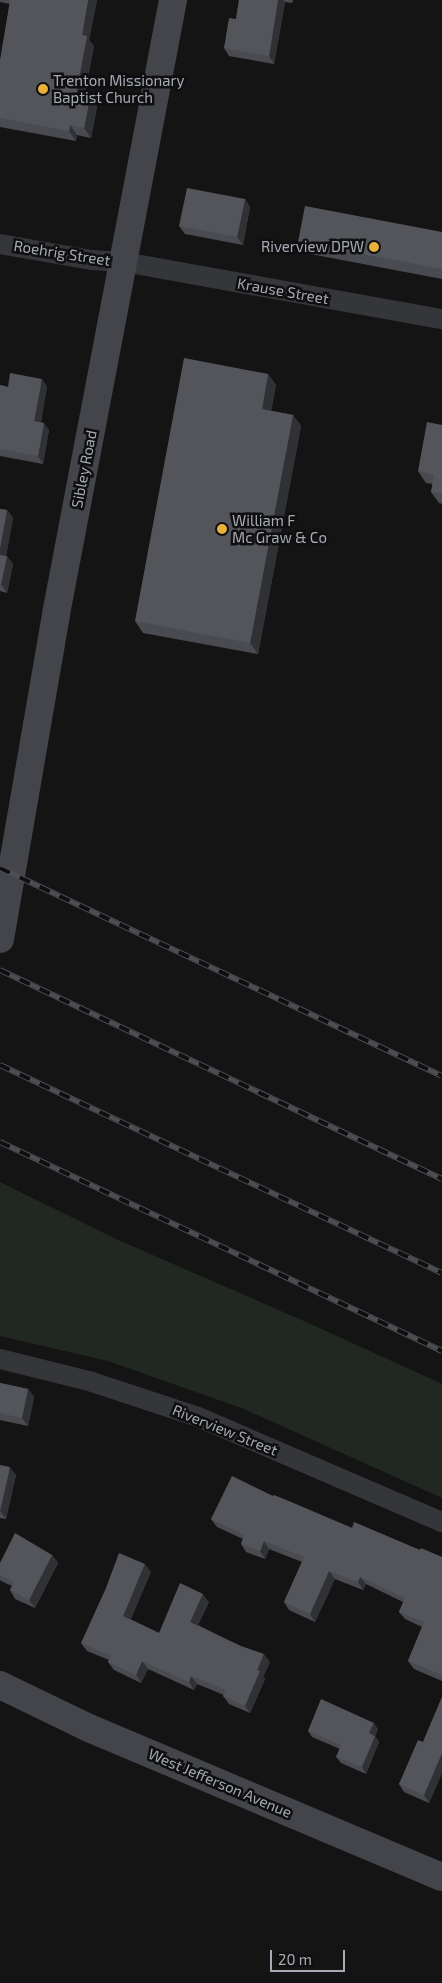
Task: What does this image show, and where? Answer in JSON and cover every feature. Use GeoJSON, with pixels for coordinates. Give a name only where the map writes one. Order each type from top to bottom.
{"type":"FeatureCollection","features":[{"type":"Feature","properties":{"kind":"main road","name":"Sibley Road"},"geometry":{"type":"LineString","coordinates":[[0,938],[56,614],[172,0]]}},
{"type":"Feature","properties":{"kind":"main road","name":"West Jefferson Avenue"},"geometry":{"type":"LineString","coordinates":[[0,1685],[89,1728],[442,1877]]}},
{"type":"Feature","properties":{"kind":"street","name":"Roehrig Street"},"geometry":{"type":"LineString","coordinates":[[0,244],[92,260],[124,262]]}},
{"type":"Feature","properties":{"kind":"street","name":"Krause Street"},"geometry":{"type":"LineString","coordinates":[[124,262],[442,319]]}},
{"type":"Feature","properties":{"kind":"street","name":"Riverview Street"},"geometry":{"type":"LineString","coordinates":[[0,1359],[89,1381],[198,1417],[442,1522]]}},
{"type":"Feature","properties":{"kind":"shaded area"},"geometry":{"type":"Polygon","coordinates":[[[0,1182],[116,1239],[442,1384],[442,1498],[244,1409],[108,1361],[0,1336],[0,1182]]]}},
{"type":"Feature","properties":{"kind":"building","name":"Trenton Missionary Baptist Church"},"geometry":{"type":"Polygon","coordinates":[[[10,0],[88,0],[82,35],[87,36],[76,95],[90,97],[84,128],[70,125],[69,131],[0,118],[0,61],[10,0]]]}},
{"type":"Feature","properties":{"kind":"building"},"geometry":{"type":"Polygon","coordinates":[[[239,0],[278,0],[269,56],[224,48],[229,18],[236,19],[239,0]]]}},
{"type":"Feature","properties":{"kind":"building"},"geometry":{"type":"Polygon","coordinates":[[[187,188],[245,199],[237,237],[179,226],[187,188]]]}},
{"type":"Feature","properties":{"kind":"building","name":"Riverview DPW"},"geometry":{"type":"Polygon","coordinates":[[[305,206],[442,232],[442,269],[298,242],[305,206]]]}},
{"type":"Feature","properties":{"kind":"building","name":"William F Mc Graw & Co"},"geometry":{"type":"Polygon","coordinates":[[[184,358],[268,374],[262,409],[293,415],[250,643],[135,621],[184,358]]]}},
{"type":"Feature","properties":{"kind":"building"},"geometry":{"type":"Polygon","coordinates":[[[10,373],[42,379],[34,421],[44,423],[38,456],[0,449],[0,385],[8,387],[10,373]]]}},
{"type":"Feature","properties":{"kind":"building"},"geometry":{"type":"Polygon","coordinates":[[[427,422],[442,425],[442,494],[431,492],[434,475],[418,471],[427,422]]]}},
{"type":"Feature","properties":{"kind":"building"},"geometry":{"type":"Polygon","coordinates":[[[0,509],[7,510],[0,548],[0,509]]]}},
{"type":"Feature","properties":{"kind":"building"},"geometry":{"type":"Polygon","coordinates":[[[0,555],[7,556],[1,584],[0,584],[0,555]]]}},
{"type":"Feature","properties":{"kind":"building"},"geometry":{"type":"Polygon","coordinates":[[[0,1383],[28,1389],[22,1418],[0,1413],[0,1383]]]}},
{"type":"Feature","properties":{"kind":"building"},"geometry":{"type":"Polygon","coordinates":[[[0,1465],[10,1467],[0,1511],[0,1465]]]}},
{"type":"Feature","properties":{"kind":"building"},"geometry":{"type":"Polygon","coordinates":[[[232,1476],[273,1496],[352,1528],[354,1522],[420,1550],[421,1548],[442,1557],[442,1675],[408,1661],[424,1622],[399,1612],[405,1598],[360,1577],[358,1582],[329,1571],[310,1614],[284,1602],[304,1557],[264,1541],[260,1551],[241,1544],[244,1535],[211,1519],[232,1476]]]}},
{"type":"Feature","properties":{"kind":"building"},"geometry":{"type":"Polygon","coordinates":[[[15,1533],[52,1555],[29,1600],[10,1590],[14,1582],[0,1575],[0,1563],[15,1533]]]}},
{"type":"Feature","properties":{"kind":"building"},"geometry":{"type":"Polygon","coordinates":[[[119,1553],[145,1564],[123,1616],[159,1633],[180,1583],[203,1594],[190,1622],[241,1646],[264,1654],[257,1670],[260,1671],[245,1706],[223,1696],[226,1690],[191,1676],[189,1682],[142,1661],[136,1675],[108,1662],[111,1656],[81,1643],[106,1588],[119,1553]]]}},
{"type":"Feature","properties":{"kind":"building"},"geometry":{"type":"Polygon","coordinates":[[[442,1697],[442,1753],[424,1795],[399,1784],[418,1740],[423,1742],[442,1697]]]}},
{"type":"Feature","properties":{"kind":"building"},"geometry":{"type":"Polygon","coordinates":[[[321,1699],[374,1723],[369,1733],[375,1736],[362,1767],[336,1757],[341,1745],[308,1731],[321,1699]]]}},
{"type":"Feature","properties":{"kind":"railway"},"geometry":{"type":"LineString","coordinates":[[0,868],[442,1076]]}},
{"type":"Feature","properties":{"kind":"railway"},"geometry":{"type":"LineString","coordinates":[[0,970],[442,1179]]}},
{"type":"Feature","properties":{"kind":"railway"},"geometry":{"type":"LineString","coordinates":[[0,1065],[442,1273]]}},
{"type":"Feature","properties":{"kind":"railway"},"geometry":{"type":"LineString","coordinates":[[0,1142],[442,1351]]}},
{"type":"Feature","properties":{"kind":"place","name":"Trenton Missionary Baptist Church"},"geometry":{"type":"Point","coordinates":[43,89]}},
{"type":"Feature","properties":{"kind":"place","name":"Riverview DPW"},"geometry":{"type":"Point","coordinates":[374,247]}},
{"type":"Feature","properties":{"kind":"place","name":"William F Mc Graw & Co"},"geometry":{"type":"Point","coordinates":[222,529]}}]}
